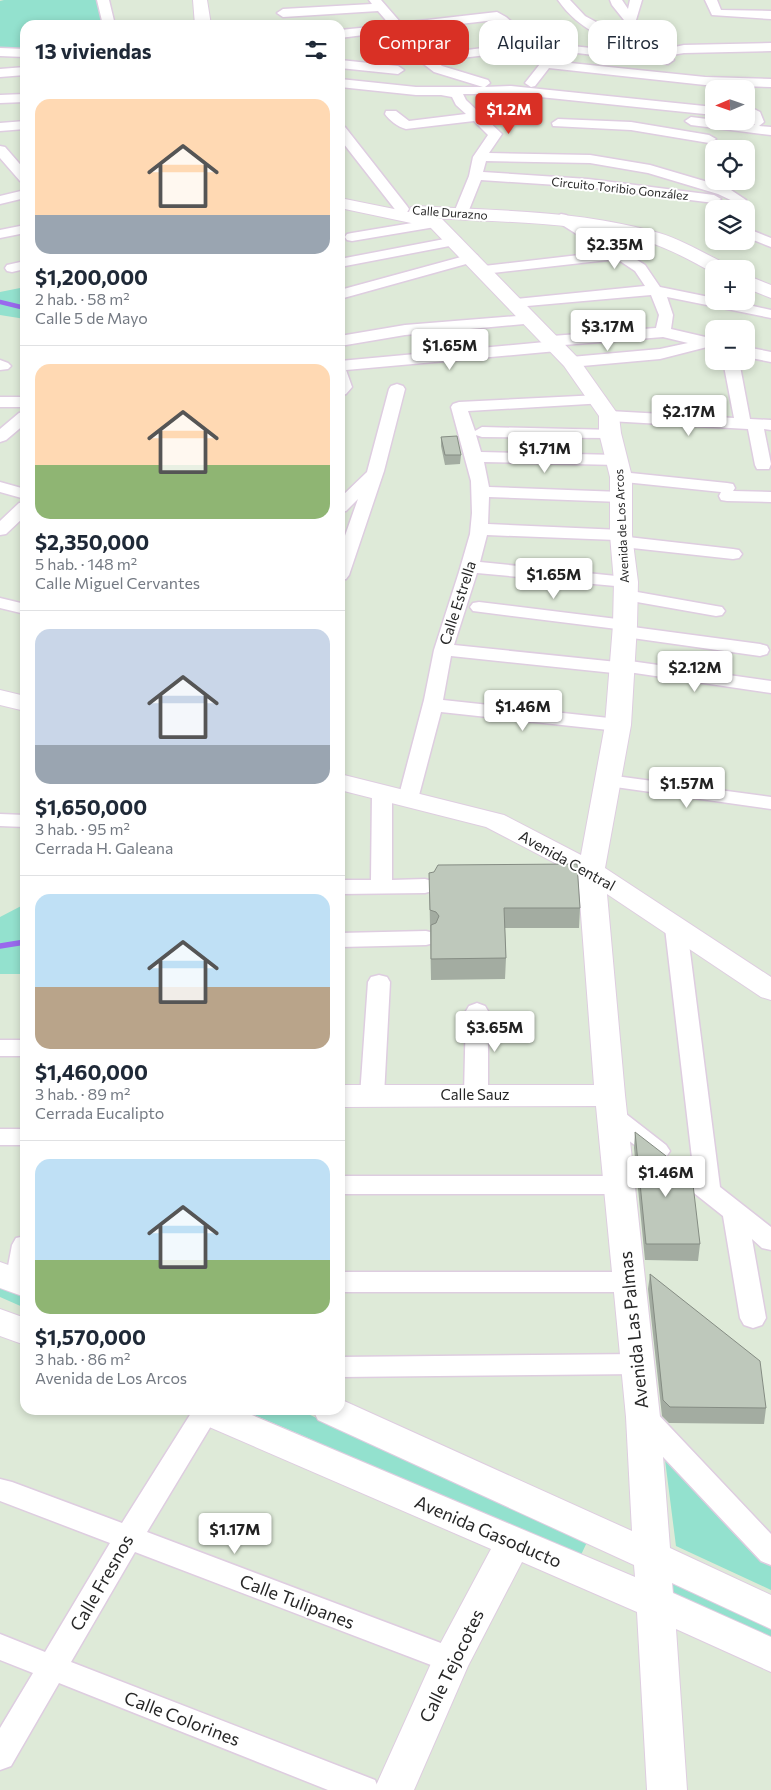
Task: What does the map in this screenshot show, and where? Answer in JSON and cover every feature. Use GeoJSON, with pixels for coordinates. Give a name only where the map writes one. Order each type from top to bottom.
{"type":"FeatureCollection","features":[{"type":"Feature","properties":{"kind":"street"},"geometry":{"type":"LineString","coordinates":[[102,0],[108,20]]}},
{"type":"Feature","properties":{"kind":"street"},"geometry":{"type":"LineString","coordinates":[[200,0],[202,20]]}},
{"type":"Feature","properties":{"kind":"street"},"geometry":{"type":"LineString","coordinates":[[564,0],[588,24]]}},
{"type":"Feature","properties":{"kind":"street"},"geometry":{"type":"LineString","coordinates":[[616,0],[616,4],[631,20]]}},
{"type":"Feature","properties":{"kind":"street"},"geometry":{"type":"LineString","coordinates":[[631,20],[636,0]]}},
{"type":"Feature","properties":{"kind":"street"},"geometry":{"type":"LineString","coordinates":[[710,0],[716,13],[771,15]]}},
{"type":"Feature","properties":{"kind":"street"},"geometry":{"type":"LineString","coordinates":[[284,13],[377,3],[393,20]]}},
{"type":"Feature","properties":{"kind":"street"},"geometry":{"type":"LineString","coordinates":[[451,20],[490,14],[503,20]]}},
{"type":"Feature","properties":{"kind":"street"},"geometry":{"type":"LineString","coordinates":[[345,34],[360,32]]}},
{"type":"Feature","properties":{"kind":"street"},"geometry":{"type":"LineString","coordinates":[[677,46],[682,44],[771,47]]}},
{"type":"Feature","properties":{"kind":"street"},"geometry":{"type":"LineString","coordinates":[[0,52],[20,53]]}},
{"type":"Feature","properties":{"kind":"street"},"geometry":{"type":"LineString","coordinates":[[347,53],[361,67]]}},
{"type":"Feature","properties":{"kind":"street"},"geometry":{"type":"LineString","coordinates":[[345,65],[398,70]]}},
{"type":"Feature","properties":{"kind":"street"},"geometry":{"type":"LineString","coordinates":[[433,65],[438,69],[460,77],[511,90],[705,116]]}},
{"type":"Feature","properties":{"kind":"street"},"geometry":{"type":"LineString","coordinates":[[532,83],[545,65]]}},
{"type":"Feature","properties":{"kind":"street"},"geometry":{"type":"LineString","coordinates":[[555,65],[705,81]]}},
{"type":"Feature","properties":{"kind":"street"},"geometry":{"type":"LineString","coordinates":[[677,65],[705,81]]}},
{"type":"Feature","properties":{"kind":"street"},"geometry":{"type":"LineString","coordinates":[[0,73],[20,71]]}},
{"type":"Feature","properties":{"kind":"street"},"geometry":{"type":"LineString","coordinates":[[755,83],[771,83]]}},
{"type":"Feature","properties":{"kind":"street"},"geometry":{"type":"LineString","coordinates":[[345,84],[398,90],[511,90]]}},
{"type":"Feature","properties":{"kind":"street"},"geometry":{"type":"LineString","coordinates":[[440,91],[457,95],[705,116]]}},
{"type":"Feature","properties":{"kind":"street"},"geometry":{"type":"LineString","coordinates":[[457,95],[460,102],[495,134],[480,157],[476,176],[460,214]]}},
{"type":"Feature","properties":{"kind":"street"},"geometry":{"type":"LineString","coordinates":[[0,99],[20,98]]}},
{"type":"Feature","properties":{"kind":"street"},"geometry":{"type":"LineString","coordinates":[[391,114],[406,125],[476,117]]}},
{"type":"Feature","properties":{"kind":"street"},"geometry":{"type":"LineString","coordinates":[[755,122],[771,125]]}},
{"type":"Feature","properties":{"kind":"street"},"geometry":{"type":"LineString","coordinates":[[558,123],[631,126],[709,139],[711,130]]}},
{"type":"Feature","properties":{"kind":"street"},"geometry":{"type":"LineString","coordinates":[[0,128],[20,126]]}},
{"type":"Feature","properties":{"kind":"street"},"geometry":{"type":"LineString","coordinates":[[755,127],[771,131]]}},
{"type":"Feature","properties":{"kind":"street"},"geometry":{"type":"LineString","coordinates":[[345,136],[402,209]]}},
{"type":"Feature","properties":{"kind":"street"},"geometry":{"type":"LineString","coordinates":[[0,150],[12,164]]}},
{"type":"Feature","properties":{"kind":"street","name":"Circuito Toribio González"},"geometry":{"type":"LineString","coordinates":[[476,176],[588,183],[698,197],[739,200],[723,191],[650,169],[590,159],[480,157]]}},
{"type":"Feature","properties":{"kind":"street"},"geometry":{"type":"LineString","coordinates":[[0,200],[20,195]]}},
{"type":"Feature","properties":{"kind":"street","name":"Calle Durazno"},"geometry":{"type":"LineString","coordinates":[[345,200],[402,209],[460,214],[561,218],[653,237],[705,261]]}},
{"type":"Feature","properties":{"kind":"street"},"geometry":{"type":"LineString","coordinates":[[345,204],[436,223]]}},
{"type":"Feature","properties":{"kind":"street"},"geometry":{"type":"LineString","coordinates":[[561,218],[640,268],[661,299],[666,315],[663,332]]}},
{"type":"Feature","properties":{"kind":"street"},"geometry":{"type":"LineString","coordinates":[[352,237],[436,223]]}},
{"type":"Feature","properties":{"kind":"street","name":"Avenida de Los Arcos"},"geometry":{"type":"LineString","coordinates":[[436,223],[560,350],[606,417],[620,478],[626,588],[625,628],[618,725],[590,872]]}},
{"type":"Feature","properties":{"kind":"street"},"geometry":{"type":"LineString","coordinates":[[0,234],[20,229]]}},
{"type":"Feature","properties":{"kind":"street"},"geometry":{"type":"LineString","coordinates":[[755,236],[771,243]]}},
{"type":"Feature","properties":{"kind":"street"},"geometry":{"type":"LineString","coordinates":[[345,262],[454,241]]}},
{"type":"Feature","properties":{"kind":"street"},"geometry":{"type":"LineString","coordinates":[[345,294],[478,264],[618,255]]}},
{"type":"Feature","properties":{"kind":"street"},"geometry":{"type":"LineString","coordinates":[[755,284],[771,292]]}},
{"type":"Feature","properties":{"kind":"street"},"geometry":{"type":"LineString","coordinates":[[345,340],[654,290],[771,314]]}},
{"type":"Feature","properties":{"kind":"street"},"geometry":{"type":"LineString","coordinates":[[345,366],[560,350],[663,332],[705,342]]}},
{"type":"Feature","properties":{"kind":"street"},"geometry":{"type":"LineString","coordinates":[[560,350],[660,354],[705,344]]}},
{"type":"Feature","properties":{"kind":"street"},"geometry":{"type":"LineString","coordinates":[[755,354],[771,357]]}},
{"type":"Feature","properties":{"kind":"street"},"geometry":{"type":"LineString","coordinates":[[735,370],[756,425],[764,465]]}},
{"type":"Feature","properties":{"kind":"street"},"geometry":{"type":"LineString","coordinates":[[345,561],[376,471],[397,389]]}},
{"type":"Feature","properties":{"kind":"street"},"geometry":{"type":"LineString","coordinates":[[0,402],[20,402]]}},
{"type":"Feature","properties":{"kind":"street","name":"Calle Estrella"},"geometry":{"type":"LineString","coordinates":[[408,799],[432,705],[443,650],[472,566],[479,529],[481,492],[474,457],[459,407],[606,417]]}},
{"type":"Feature","properties":{"kind":"street"},"geometry":{"type":"LineString","coordinates":[[482,432],[606,417],[756,425]]}},
{"type":"Feature","properties":{"kind":"street"},"geometry":{"type":"LineString","coordinates":[[0,437],[20,420]]}},
{"type":"Feature","properties":{"kind":"street"},"geometry":{"type":"LineString","coordinates":[[474,457],[771,497]]}},
{"type":"Feature","properties":{"kind":"street"},"geometry":{"type":"LineString","coordinates":[[345,502],[376,471]]}},
{"type":"Feature","properties":{"kind":"street"},"geometry":{"type":"LineString","coordinates":[[481,492],[620,478]]}},
{"type":"Feature","properties":{"kind":"street"},"geometry":{"type":"LineString","coordinates":[[0,487],[20,493]]}},
{"type":"Feature","properties":{"kind":"street"},"geometry":{"type":"LineString","coordinates":[[0,530],[20,512]]}},
{"type":"Feature","properties":{"kind":"street"},"geometry":{"type":"LineString","coordinates":[[479,529],[622,539],[733,554]]}},
{"type":"Feature","properties":{"kind":"street"},"geometry":{"type":"LineString","coordinates":[[472,566],[626,588],[716,611]]}},
{"type":"Feature","properties":{"kind":"street"},"geometry":{"type":"LineString","coordinates":[[0,603],[20,606]]}},
{"type":"Feature","properties":{"kind":"street"},"geometry":{"type":"LineString","coordinates":[[479,607],[760,650]]}},
{"type":"Feature","properties":{"kind":"street"},"geometry":{"type":"LineString","coordinates":[[443,650],[623,667],[771,687]]}},
{"type":"Feature","properties":{"kind":"street"},"geometry":{"type":"LineString","coordinates":[[0,697],[20,703]]}},
{"type":"Feature","properties":{"kind":"street"},"geometry":{"type":"LineString","coordinates":[[432,705],[618,725]]}},
{"type":"Feature","properties":{"kind":"street"},"geometry":{"type":"LineString","coordinates":[[608,780],[771,803]]}},
{"type":"Feature","properties":{"kind":"street","name":"Avenida Central"},"geometry":{"type":"LineString","coordinates":[[345,783],[495,821],[590,872],[676,928],[770,993]]}},
{"type":"Feature","properties":{"kind":"street"},"geometry":{"type":"LineString","coordinates":[[381,886],[382,792]]}},
{"type":"Feature","properties":{"kind":"street","name":"Avenida Las Palmas"},"geometry":{"type":"LineString","coordinates":[[590,872],[611,1106],[639,1364],[667,1790]]}},
{"type":"Feature","properties":{"kind":"street"},"geometry":{"type":"LineString","coordinates":[[345,887],[425,886]]}},
{"type":"Feature","properties":{"kind":"street"},"geometry":{"type":"LineString","coordinates":[[676,928],[708,1191]]}},
{"type":"Feature","properties":{"kind":"street"},"geometry":{"type":"LineString","coordinates":[[345,940],[426,938]]}},
{"type":"Feature","properties":{"kind":"street"},"geometry":{"type":"LineString","coordinates":[[372,1096],[379,982]]}},
{"type":"Feature","properties":{"kind":"street"},"geometry":{"type":"LineString","coordinates":[[476,1095],[477,1011]]}},
{"type":"Feature","properties":{"kind":"street"},"geometry":{"type":"LineString","coordinates":[[0,1048],[20,1048]]}},
{"type":"Feature","properties":{"kind":"street","name":"Calle Sauz"},"geometry":{"type":"LineString","coordinates":[[345,1096],[476,1095],[611,1106]]}},
{"type":"Feature","properties":{"kind":"street"},"geometry":{"type":"LineString","coordinates":[[611,1106],[675,1165],[771,1241]]}},
{"type":"Feature","properties":{"kind":"street"},"geometry":{"type":"LineString","coordinates":[[0,1137],[20,1137]]}},
{"type":"Feature","properties":{"kind":"street"},"geometry":{"type":"LineString","coordinates":[[345,1185],[620,1185]]}},
{"type":"Feature","properties":{"kind":"street"},"geometry":{"type":"LineString","coordinates":[[735,1213],[754,1318]]}},
{"type":"Feature","properties":{"kind":"street"},"geometry":{"type":"LineString","coordinates":[[345,1282],[629,1282]]}},
{"type":"Feature","properties":{"kind":"street"},"geometry":{"type":"LineString","coordinates":[[0,1322],[20,1330]]}},
{"type":"Feature","properties":{"kind":"street"},"geometry":{"type":"LineString","coordinates":[[345,1368],[639,1364]]}},
{"type":"Feature","properties":{"kind":"street","name":"Calle Fresnos"},"geometry":{"type":"LineString","coordinates":[[0,1756],[128,1538],[203,1415]]}},
{"type":"Feature","properties":{"kind":"street","name":"Avenida Gasoducto"},"geometry":{"type":"LineString","coordinates":[[218,1415],[654,1602],[771,1655]]}},
{"type":"Feature","properties":{"kind":"street"},"geometry":{"type":"LineString","coordinates":[[341,1415],[651,1556],[771,1613]]}},
{"type":"Feature","properties":{"kind":"street"},"geometry":{"type":"LineString","coordinates":[[643,1417],[771,1553]]}},
{"type":"Feature","properties":{"kind":"street","name":"Calle Tulipanes"},"geometry":{"type":"LineString","coordinates":[[2,1490],[452,1660]]}},
{"type":"Feature","properties":{"kind":"street","name":"Calle Tejocotes"},"geometry":{"type":"LineString","coordinates":[[394,1790],[452,1660],[513,1543]]}},
{"type":"Feature","properties":{"kind":"street","name":"Calle Colorines"},"geometry":{"type":"LineString","coordinates":[[0,1648],[364,1790]]}},
{"type":"Feature","properties":{"kind":"shaded area"},"geometry":{"type":"Polygon","coordinates":[[[98,0],[102,20],[20,20],[20,49],[0,48],[0,1],[98,0]]]}},
{"type":"Feature","properties":{"kind":"shaded area"},"geometry":{"type":"Polygon","coordinates":[[[20,288],[20,318],[0,315],[0,292],[20,288]]]}},
{"type":"Feature","properties":{"kind":"shaded area"},"geometry":{"type":"Polygon","coordinates":[[[20,907],[20,974],[0,974],[0,917],[20,907]]]}},
{"type":"Feature","properties":{"kind":"shaded area"},"geometry":{"type":"Polygon","coordinates":[[[0,1282],[20,1291],[20,1306],[0,1297],[0,1282]]]}},
{"type":"Feature","properties":{"kind":"shaded area"},"geometry":{"type":"Polygon","coordinates":[[[254,1415],[310,1415],[376,1447],[588,1540],[580,1557],[385,1474],[254,1415]]]}},
{"type":"Feature","properties":{"kind":"shaded area"},"geometry":{"type":"Polygon","coordinates":[[[663,1444],[771,1559],[771,1590],[676,1546],[663,1444]]]}},
{"type":"Feature","properties":{"kind":"shaded area"},"geometry":{"type":"Polygon","coordinates":[[[667,1576],[771,1624],[771,1641],[663,1592],[667,1576]]]}},
{"type":"Feature","properties":{"kind":"building"},"geometry":{"type":"Polygon","coordinates":[[[457,436],[461,455],[445,455],[441,437],[457,436]]]}},
{"type":"Feature","properties":{"kind":"building"},"geometry":{"type":"Polygon","coordinates":[[[577,864],[580,908],[504,908],[506,958],[431,959],[431,925],[436,923],[439,916],[436,912],[430,910],[429,873],[434,872],[438,865],[577,864]]]}},
{"type":"Feature","properties":{"kind":"building"},"geometry":{"type":"Polygon","coordinates":[[[635,1132],[692,1176],[700,1244],[646,1244],[635,1132]]]}},
{"type":"Feature","properties":{"kind":"building"},"geometry":{"type":"Polygon","coordinates":[[[650,1274],[760,1361],[766,1408],[670,1407],[663,1400],[650,1274]]]}},
{"type":"Feature","properties":{"kind":"waterway"},"geometry":{"type":"LineString","coordinates":[[0,302],[20,307]]}},
{"type":"Feature","properties":{"kind":"waterway"},"geometry":{"type":"LineString","coordinates":[[0,946],[20,943]]}}]}
